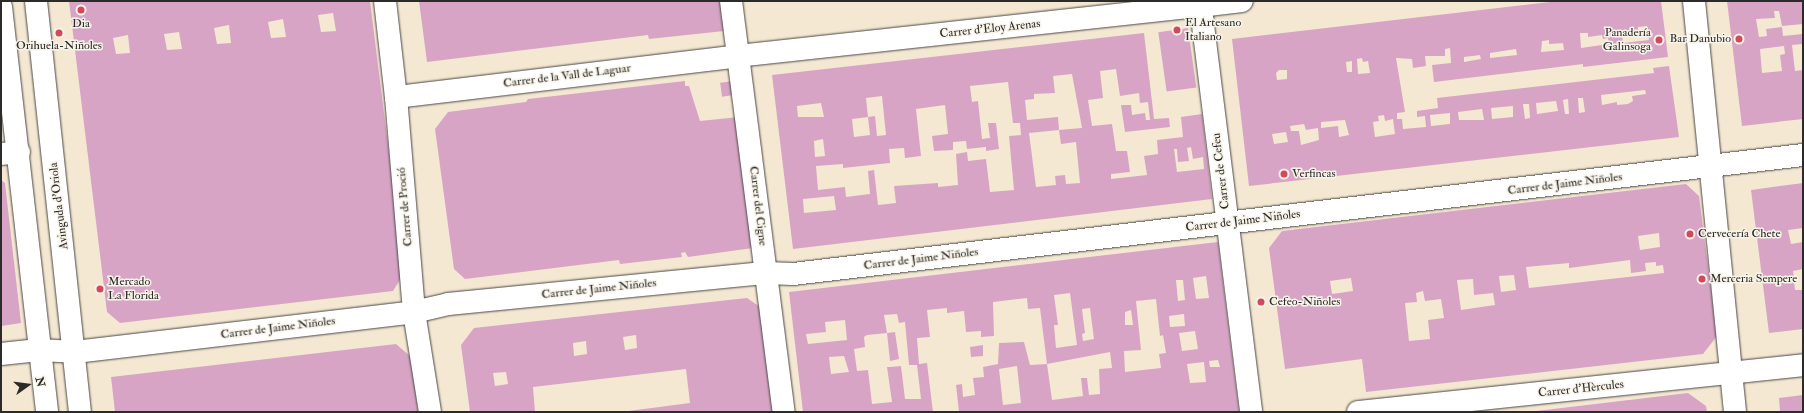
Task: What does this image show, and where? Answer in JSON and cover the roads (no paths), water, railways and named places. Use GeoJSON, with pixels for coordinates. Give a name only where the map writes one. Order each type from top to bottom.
{"type":"FeatureCollection","features":[{"type":"Feature","properties":{"kind":"street","name":"Avinguda d'Oriola"},"geometry":{"type":"LineString","coordinates":[[36,1],[75,352],[80,412]]}},
{"type":"Feature","properties":{"kind":"street","name":"Carrer de Proció"},"geometry":{"type":"LineString","coordinates":[[385,1],[396,96],[414,312],[430,412]]}},
{"type":"Feature","properties":{"kind":"street","name":"Carrer del Cigne"},"geometry":{"type":"LineString","coordinates":[[731,1],[784,412]]}},
{"type":"Feature","properties":{"kind":"street","name":"Carrer d'Eloy Arenas"},"geometry":{"type":"LineString","coordinates":[[738,56],[1200,3],[1242,1]]}},
{"type":"Feature","properties":{"kind":"street"},"geometry":{"type":"LineString","coordinates":[[1694,1],[1734,412]]}},
{"type":"Feature","properties":{"kind":"street","name":"Carrer de Cefeu"},"geometry":{"type":"LineString","coordinates":[[1200,3],[1251,412]]}},
{"type":"Feature","properties":{"kind":"street"},"geometry":{"type":"LineString","coordinates":[[1,7],[10,153],[47,412]]}},
{"type":"Feature","properties":{"kind":"street","name":"Carrer de la Vall de Laguar"},"geometry":{"type":"LineString","coordinates":[[396,96],[738,56]]}},
{"type":"Feature","properties":{"kind":"street","name":"Carrer de Jaime Niñoles"},"geometry":{"type":"LineString","coordinates":[[1,354],[39,350],[75,352],[414,312],[448,304],[766,273],[792,274],[1710,168],[1803,155]]}},
{"type":"Feature","properties":{"kind":"street","name":"Carrer d'Hèrcules"},"geometry":{"type":"LineString","coordinates":[[1358,412],[1730,374],[1803,365]]}},
{"type":"Feature","properties":{"kind":"place","name":"Dia"},"geometry":{"type":"Point","coordinates":[81,10]}},
{"type":"Feature","properties":{"kind":"place","name":"El Artesano Italiano"},"geometry":{"type":"Point","coordinates":[1177,30]}},
{"type":"Feature","properties":{"kind":"place","name":"Orihuela-Niñoles"},"geometry":{"type":"Point","coordinates":[59,33]}},
{"type":"Feature","properties":{"kind":"place","name":"Bar Danubio"},"geometry":{"type":"Point","coordinates":[1739,39]}},
{"type":"Feature","properties":{"kind":"place","name":"Panadería Galinsoga"},"geometry":{"type":"Point","coordinates":[1659,40]}},
{"type":"Feature","properties":{"kind":"place","name":"Verfincas"},"geometry":{"type":"Point","coordinates":[1284,174]}},
{"type":"Feature","properties":{"kind":"place","name":"Cervecería Chete"},"geometry":{"type":"Point","coordinates":[1690,234]}},
{"type":"Feature","properties":{"kind":"place","name":"Merceria Sempere"},"geometry":{"type":"Point","coordinates":[1702,279]}},
{"type":"Feature","properties":{"kind":"place","name":"Mercado La Florida"},"geometry":{"type":"Point","coordinates":[100,289]}},
{"type":"Feature","properties":{"kind":"place","name":"Cefeo-Niñoles"},"geometry":{"type":"Point","coordinates":[1261,302]}}]}
